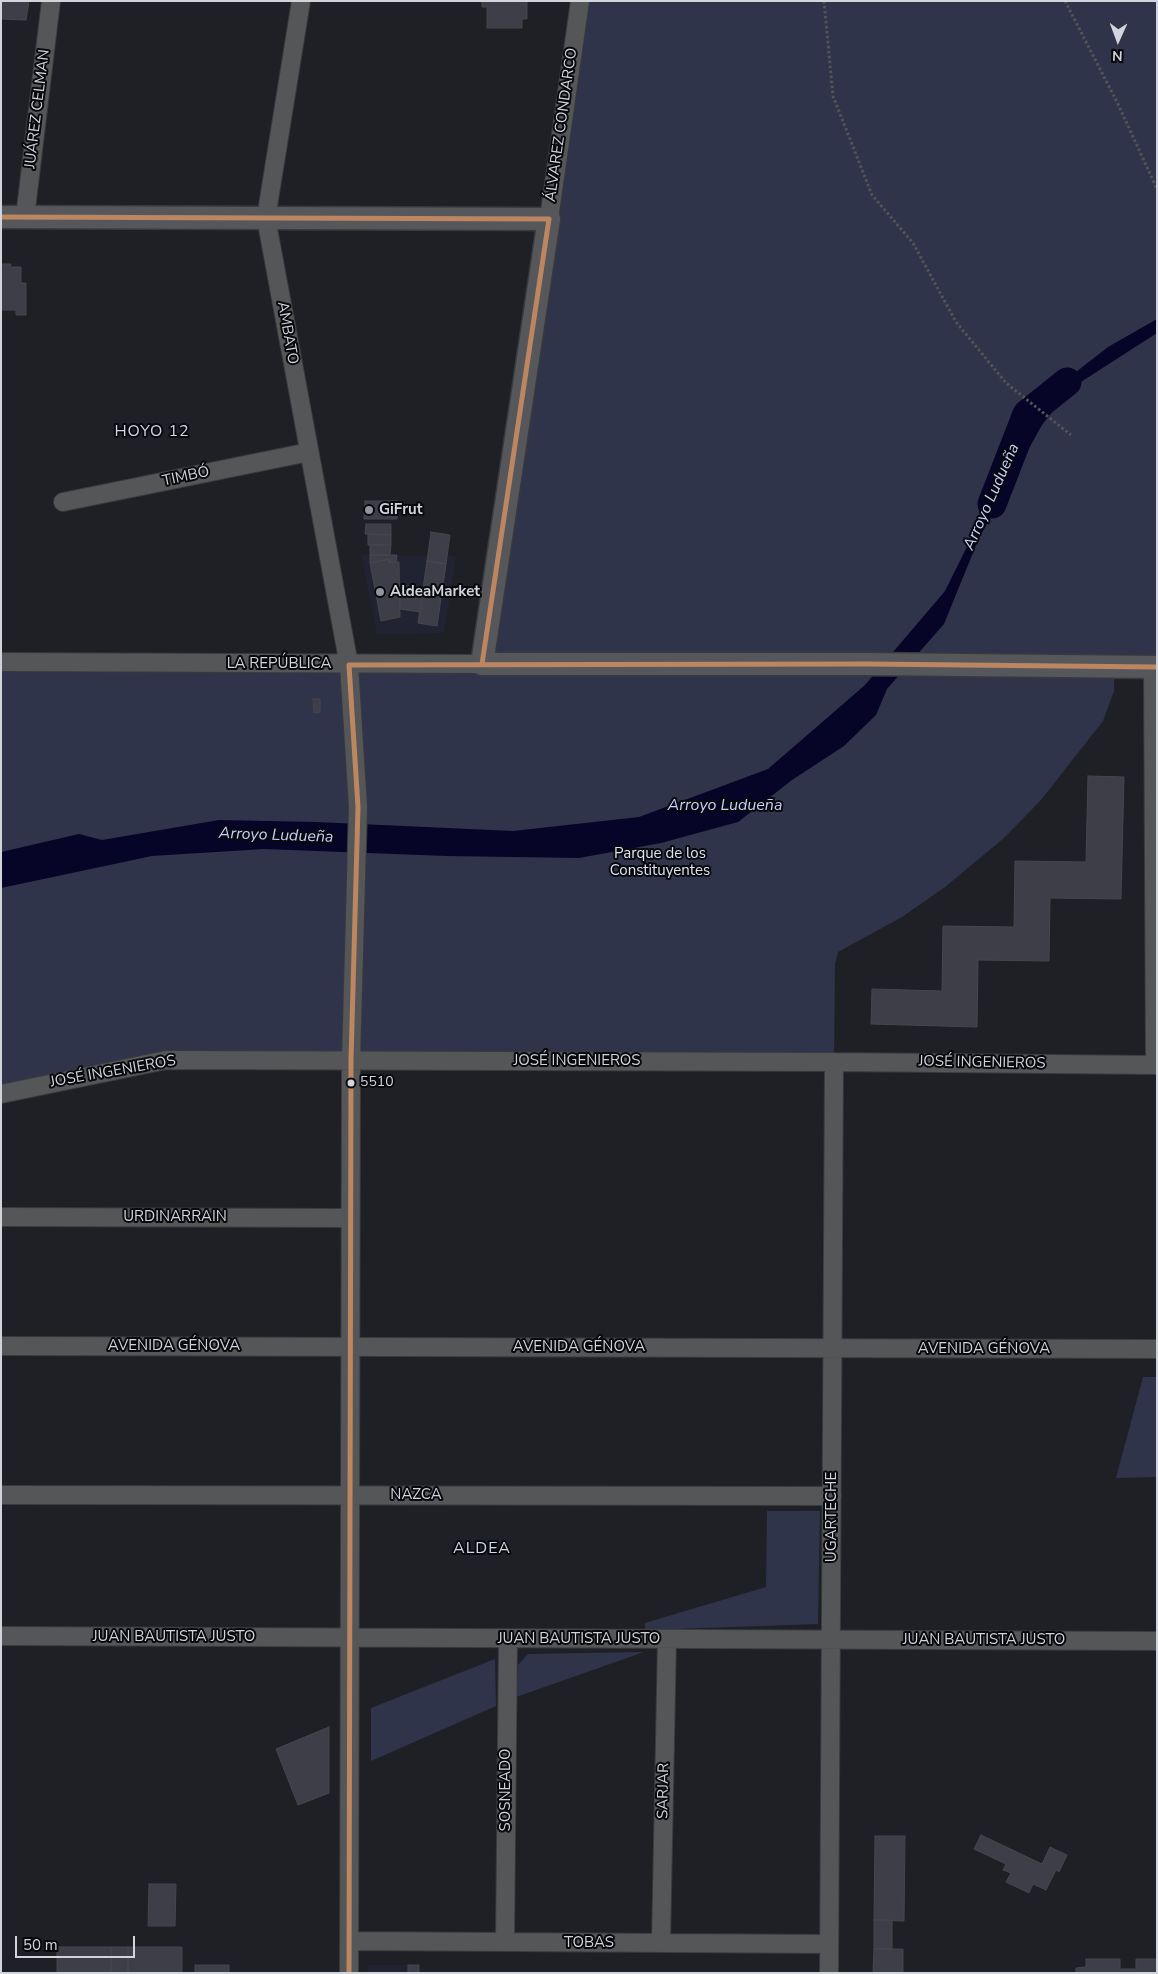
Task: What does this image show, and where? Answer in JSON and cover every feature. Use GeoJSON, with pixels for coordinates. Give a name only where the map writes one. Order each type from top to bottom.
{"type":"FeatureCollection","features":[{"type":"Feature","properties":{"kind":"main road"},"geometry":{"type":"LineString","coordinates":[[1,217],[549,218]]}},
{"type":"Feature","properties":{"kind":"main road","name":"ÁLVAREZ CONDARCO"},"geometry":{"type":"LineString","coordinates":[[482,664],[549,218]]}},
{"type":"Feature","properties":{"kind":"main road","name":"LA REPÚBLICA"},"geometry":{"type":"LineString","coordinates":[[482,664],[940,664],[1155,667]]}},
{"type":"Feature","properties":{"kind":"street","name":"JUÁREZ CELMAN"},"geometry":{"type":"LineString","coordinates":[[25,217],[51,1]]}},
{"type":"Feature","properties":{"kind":"street","name":"AMBATO"},"geometry":{"type":"LineString","coordinates":[[301,1],[266,218],[349,665]]}},
{"type":"Feature","properties":{"kind":"street","name":"ÁLVAREZ CONDARCO"},"geometry":{"type":"LineString","coordinates":[[549,218],[580,1]]}},
{"type":"Feature","properties":{"kind":"street","name":"TIMBÓ"},"geometry":{"type":"LineString","coordinates":[[63,502],[308,452]]}},
{"type":"Feature","properties":{"kind":"street","name":"LA REPÚBLICA"},"geometry":{"type":"LineString","coordinates":[[1,662],[349,665],[482,664]]}},
{"type":"Feature","properties":{"kind":"street"},"geometry":{"type":"LineString","coordinates":[[349,665],[358,807],[351,1060],[349,1973]]}},
{"type":"Feature","properties":{"kind":"street"},"geometry":{"type":"LineString","coordinates":[[1155,667],[1156,1064]]}},
{"type":"Feature","properties":{"kind":"street","name":"JOSÉ INGENIEROS"},"geometry":{"type":"LineString","coordinates":[[1,1094],[166,1060],[1156,1064]]}},
{"type":"Feature","properties":{"kind":"street","name":"UGARTECHE"},"geometry":{"type":"LineString","coordinates":[[829,1973],[834,1062]]}},
{"type":"Feature","properties":{"kind":"street","name":"URDINARRAIN"},"geometry":{"type":"LineString","coordinates":[[1,1217],[350,1218]]}},
{"type":"Feature","properties":{"kind":"street","name":"AVENIDA GÉNOVA"},"geometry":{"type":"LineString","coordinates":[[1,1346],[1157,1349]]}},
{"type":"Feature","properties":{"kind":"street","name":"NAZCA"},"geometry":{"type":"LineString","coordinates":[[1,1495],[832,1496]]}},
{"type":"Feature","properties":{"kind":"street","name":"JUAN BAUTISTA JUSTO"},"geometry":{"type":"LineString","coordinates":[[1,1636],[1157,1641]]}},
{"type":"Feature","properties":{"kind":"street","name":"SOSNEADO"},"geometry":{"type":"LineString","coordinates":[[505,1942],[508,1638]]}},
{"type":"Feature","properties":{"kind":"street","name":"SARJAR"},"geometry":{"type":"LineString","coordinates":[[662,1943],[667,1639]]}},
{"type":"Feature","properties":{"kind":"street","name":"TOBAS"},"geometry":{"type":"LineString","coordinates":[[349,1941],[829,1944]]}},
{"type":"Feature","properties":{"kind":"path"},"geometry":{"type":"LineString","coordinates":[[824,1],[833,96],[872,196],[913,244],[956,322],[1006,383],[1071,435]]}},
{"type":"Feature","properties":{"kind":"path"},"geometry":{"type":"LineString","coordinates":[[1065,1],[1118,104],[1157,189]]}},
{"type":"Feature","properties":{"kind":"shaded area"},"geometry":{"type":"Polygon","coordinates":[[[361,555],[456,556],[444,633],[377,634],[361,555]]]}},
{"type":"Feature","properties":{"kind":"shaded area"},"geometry":{"type":"Polygon","coordinates":[[[368,1965],[419,1965],[419,1973],[368,1973],[368,1965]]]}},
{"type":"Feature","properties":{"kind":"green space","name":"Parque de los Constituyentes"},"geometry":{"type":"Polygon","coordinates":[[[580,1],[1157,1],[1157,667],[1114,666],[1114,691],[1103,721],[1041,800],[1004,838],[945,887],[902,917],[838,952],[835,964],[834,1062],[166,1060],[1,1094],[1,662],[482,664],[580,1]]]}},
{"type":"Feature","properties":{"kind":"green space"},"geometry":{"type":"Polygon","coordinates":[[[1143,1377],[1157,1377],[1157,1477],[1116,1478],[1143,1377]]]}},
{"type":"Feature","properties":{"kind":"green space"},"geometry":{"type":"Polygon","coordinates":[[[767,1511],[820,1511],[818,1624],[645,1630],[645,1623],[766,1587],[767,1511]]]}},
{"type":"Feature","properties":{"kind":"green space"},"geometry":{"type":"Polygon","coordinates":[[[644,1652],[516,1697],[518,1665],[528,1654],[644,1652]]]}},
{"type":"Feature","properties":{"kind":"green space"},"geometry":{"type":"Polygon","coordinates":[[[495,1659],[496,1706],[371,1761],[371,1708],[495,1659]]]}},
{"type":"Feature","properties":{"kind":"water","name":"Arroyo Ludueña"},"geometry":{"type":"Polygon","coordinates":[[[1157,319],[1157,333],[1070,389],[1042,425],[979,538],[944,624],[887,689],[876,715],[844,746],[792,780],[738,822],[661,843],[579,858],[446,856],[264,849],[152,856],[1,888],[1,852],[79,834],[102,840],[219,820],[316,822],[513,831],[639,817],[768,769],[865,685],[945,591],[1040,400],[1108,347],[1157,319]]]}},
{"type":"Feature","properties":{"kind":"building"},"geometry":{"type":"Polygon","coordinates":[[[1,1],[29,1],[26,20],[1,19],[1,1]]]}},
{"type":"Feature","properties":{"kind":"building"},"geometry":{"type":"Polygon","coordinates":[[[482,1],[527,1],[527,19],[522,19],[522,28],[487,28],[487,7],[482,7],[482,1]]]}},
{"type":"Feature","properties":{"kind":"building"},"geometry":{"type":"Polygon","coordinates":[[[1,264],[11,264],[10,267],[21,267],[21,283],[26,283],[26,315],[16,315],[16,310],[1,310],[1,264]]]}},
{"type":"Feature","properties":{"kind":"building"},"geometry":{"type":"Polygon","coordinates":[[[365,501],[398,501],[397,519],[364,519],[365,501]]]}},
{"type":"Feature","properties":{"kind":"building"},"geometry":{"type":"Polygon","coordinates":[[[366,524],[391,524],[391,535],[365,534],[366,524]]]}},
{"type":"Feature","properties":{"kind":"building"},"geometry":{"type":"Polygon","coordinates":[[[431,532],[450,535],[446,564],[427,561],[431,532]]]}},
{"type":"Feature","properties":{"kind":"building"},"geometry":{"type":"Polygon","coordinates":[[[368,534],[391,535],[391,545],[368,545],[368,534]]]}},
{"type":"Feature","properties":{"kind":"building"},"geometry":{"type":"Polygon","coordinates":[[[370,545],[391,545],[390,555],[370,555],[370,545]]]}},
{"type":"Feature","properties":{"kind":"building"},"geometry":{"type":"Polygon","coordinates":[[[370,555],[397,555],[396,562],[389,562],[389,559],[370,563],[370,555]]]}},
{"type":"Feature","properties":{"kind":"building"},"geometry":{"type":"Polygon","coordinates":[[[389,559],[389,562],[399,562],[400,617],[381,621],[370,563],[389,559]]]}},
{"type":"Feature","properties":{"kind":"building"},"geometry":{"type":"Polygon","coordinates":[[[427,561],[446,564],[437,626],[418,623],[427,561]]]}},
{"type":"Feature","properties":{"kind":"building"},"geometry":{"type":"Polygon","coordinates":[[[400,585],[423,588],[420,612],[400,609],[400,585]]]}},
{"type":"Feature","properties":{"kind":"building"},"geometry":{"type":"Polygon","coordinates":[[[313,699],[320,699],[320,712],[314,713],[313,699]]]}},
{"type":"Feature","properties":{"kind":"building"},"geometry":{"type":"Polygon","coordinates":[[[1088,776],[1124,777],[1121,899],[1050,898],[1049,961],[978,960],[977,1027],[871,1024],[872,989],[942,991],[943,926],[1014,927],[1015,861],[1086,862],[1088,776]]]}},
{"type":"Feature","properties":{"kind":"building"},"geometry":{"type":"Polygon","coordinates":[[[329,1727],[329,1793],[298,1805],[276,1749],[329,1727]]]}},
{"type":"Feature","properties":{"kind":"building"},"geometry":{"type":"Polygon","coordinates":[[[981,1835],[1042,1864],[1050,1847],[1067,1855],[1059,1872],[1056,1870],[1046,1890],[1033,1884],[1029,1893],[1006,1882],[1011,1873],[1003,1870],[1006,1864],[974,1849],[981,1835]]]}},
{"type":"Feature","properties":{"kind":"building"},"geometry":{"type":"Polygon","coordinates":[[[875,1836],[905,1836],[904,1921],[874,1920],[875,1836]]]}},
{"type":"Feature","properties":{"kind":"building"},"geometry":{"type":"Polygon","coordinates":[[[149,1884],[176,1884],[175,1926],[148,1926],[149,1884]]]}},
{"type":"Feature","properties":{"kind":"building"},"geometry":{"type":"Polygon","coordinates":[[[874,1920],[892,1920],[892,1949],[874,1949],[874,1920]]]}},
{"type":"Feature","properties":{"kind":"building"},"geometry":{"type":"Polygon","coordinates":[[[57,1947],[111,1947],[111,1973],[57,1973],[57,1947]]]}},
{"type":"Feature","properties":{"kind":"building"},"geometry":{"type":"Polygon","coordinates":[[[111,1947],[128,1947],[128,1973],[111,1973],[111,1947]]]}},
{"type":"Feature","properties":{"kind":"building"},"geometry":{"type":"Polygon","coordinates":[[[128,1947],[182,1947],[182,1973],[128,1973],[128,1947]]]}},
{"type":"Feature","properties":{"kind":"building"},"geometry":{"type":"Polygon","coordinates":[[[874,1949],[903,1949],[903,1973],[873,1973],[874,1949]]]}},
{"type":"Feature","properties":{"kind":"building"},"geometry":{"type":"Polygon","coordinates":[[[1086,1959],[1120,1959],[1120,1969],[1136,1969],[1136,1959],[1157,1959],[1157,1973],[1076,1973],[1076,1968],[1086,1967],[1086,1959]]]}},
{"type":"Feature","properties":{"kind":"building"},"geometry":{"type":"Polygon","coordinates":[[[195,1965],[229,1965],[229,1973],[195,1973],[195,1965]]]}},
{"type":"Feature","properties":{"kind":"building"},"geometry":{"type":"Polygon","coordinates":[[[408,1965],[419,1965],[419,1973],[408,1973],[408,1965]]]}},
{"type":"Feature","properties":{"kind":"waterway","name":"Arroyo Ludueña"},"geometry":{"type":"LineString","coordinates":[[992,504],[1027,414],[1067,382]]}},
{"type":"Feature","properties":{"kind":"transit line"},"geometry":{"type":"LineString","coordinates":[[1,217],[549,219]]}},
{"type":"Feature","properties":{"kind":"transit line"},"geometry":{"type":"LineString","coordinates":[[482,664],[549,219]]}},
{"type":"Feature","properties":{"kind":"transit line"},"geometry":{"type":"LineString","coordinates":[[349,1973],[351,1060],[358,807],[349,665],[867,664],[1157,667]]}},
{"type":"Feature","properties":{"kind":"place","name":"GiFrut"},"geometry":{"type":"Point","coordinates":[369,510]}},
{"type":"Feature","properties":{"kind":"place","name":"AldeaMarket"},"geometry":{"type":"Point","coordinates":[380,592]}},
{"type":"Feature","properties":{"kind":"place","name":"5510"},"geometry":{"type":"Point","coordinates":[351,1083]}},
{"type":"Feature","properties":{"kind":"district","name":"HOYO 12"},"geometry":{"type":"Point","coordinates":[152,432]}},
{"type":"Feature","properties":{"kind":"district","name":"ALDEA"},"geometry":{"type":"Point","coordinates":[482,1549]}}]}
